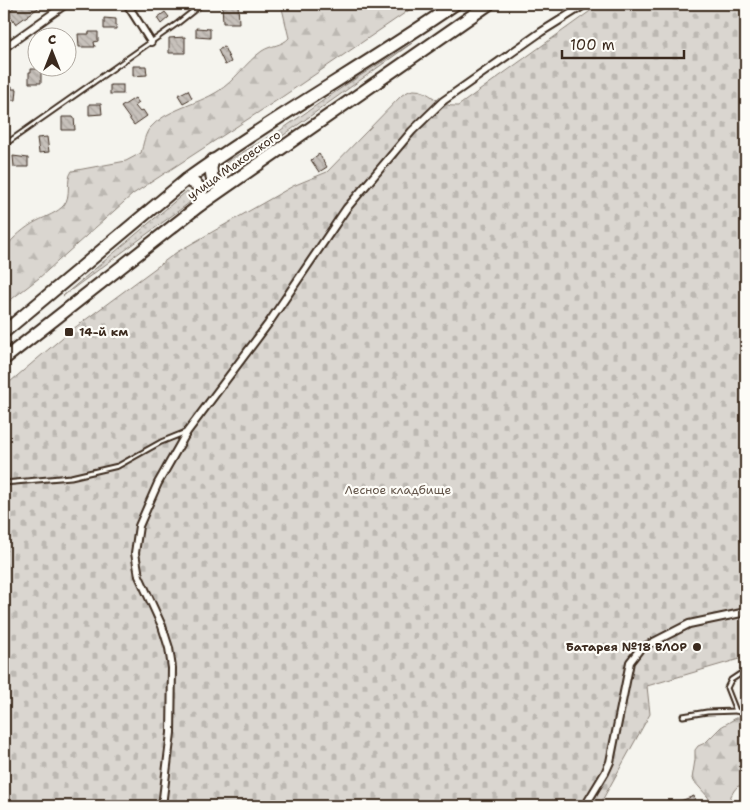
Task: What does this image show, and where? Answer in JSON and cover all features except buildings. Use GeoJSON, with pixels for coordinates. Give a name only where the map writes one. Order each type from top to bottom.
{"type":"FeatureCollection","features":[{"type":"Feature","properties":{"kind":"highway","name":"улица Маковского"},"geometry":{"type":"LineString","coordinates":[[4,332],[186,180],[213,160],[368,62],[455,4]]}},
{"type":"Feature","properties":{"kind":"highway","name":"улица Маковского"},"geometry":{"type":"LineString","coordinates":[[4,360],[200,204],[489,4]]}},
{"type":"Feature","properties":{"kind":"highway"},"geometry":{"type":"LineString","coordinates":[[213,160],[211,168],[212,178],[218,183],[229,184]]}},
{"type":"Feature","properties":{"kind":"highway"},"geometry":{"type":"LineString","coordinates":[[186,180],[194,182],[200,187],[203,194],[200,204]]}},
{"type":"Feature","properties":{"kind":"street"},"geometry":{"type":"LineString","coordinates":[[4,48],[66,4]]}},
{"type":"Feature","properties":{"kind":"street"},"geometry":{"type":"LineString","coordinates":[[127,4],[151,42]]}},
{"type":"Feature","properties":{"kind":"street"},"geometry":{"type":"LineString","coordinates":[[162,806],[171,733],[172,668],[169,648],[162,626],[139,576],[135,553],[139,526],[158,483],[187,432],[268,324],[346,209],[412,131],[443,101],[542,32],[586,4]]}},
{"type":"Feature","properties":{"kind":"street"},"geometry":{"type":"LineString","coordinates":[[585,806],[610,762],[630,662],[640,649],[689,624],[746,612]]}},
{"type":"Feature","properties":{"kind":"lane"},"geometry":{"type":"LineString","coordinates":[[4,145],[202,4]]}},
{"type":"Feature","properties":{"kind":"lane"},"geometry":{"type":"LineString","coordinates":[[4,484],[71,477],[118,466],[161,442],[187,432]]}},
{"type":"Feature","properties":{"kind":"lane"},"geometry":{"type":"LineString","coordinates":[[736,711],[727,688],[731,680],[746,670]]}},
{"type":"Feature","properties":{"kind":"lane"},"geometry":{"type":"LineString","coordinates":[[683,716],[707,712],[746,712]]}},
{"type":"Feature","properties":{"kind":"green space"},"geometry":{"type":"Polygon","coordinates":[[[281,4],[418,4],[282,97],[133,194],[39,278],[4,305],[4,249],[23,230],[64,205],[68,197],[69,179],[72,171],[126,161],[141,153],[144,139],[156,122],[164,116],[217,92],[262,51],[286,41],[289,38],[281,4]]]}},
{"type":"Feature","properties":{"kind":"green space","name":"Лесное кладбище"},"geometry":{"type":"Polygon","coordinates":[[[600,4],[746,4],[746,657],[647,686],[650,714],[599,806],[4,806],[4,562],[7,550],[4,526],[4,387],[69,332],[177,252],[293,186],[327,172],[402,95],[411,90],[420,90],[440,102],[451,106],[458,106],[600,4]]]}},
{"type":"Feature","properties":{"kind":"green space"},"geometry":{"type":"Polygon","coordinates":[[[412,43],[228,175],[222,173],[222,166],[229,160],[278,132],[344,86],[412,43]]]}},
{"type":"Feature","properties":{"kind":"green space"},"geometry":{"type":"Polygon","coordinates":[[[187,191],[193,195],[189,203],[63,296],[187,191]]]}},
{"type":"Feature","properties":{"kind":"green space"},"geometry":{"type":"Polygon","coordinates":[[[736,718],[746,718],[746,787],[738,786],[724,805],[712,806],[708,797],[692,779],[695,750],[721,727],[736,718]]]}},
{"type":"Feature","properties":{"kind":"place","name":"14-й км"},"geometry":{"type":"Point","coordinates":[69,332]}},
{"type":"Feature","properties":{"kind":"place","name":"Батарея №18 ВЛОР"},"geometry":{"type":"Point","coordinates":[697,647]}}]}
